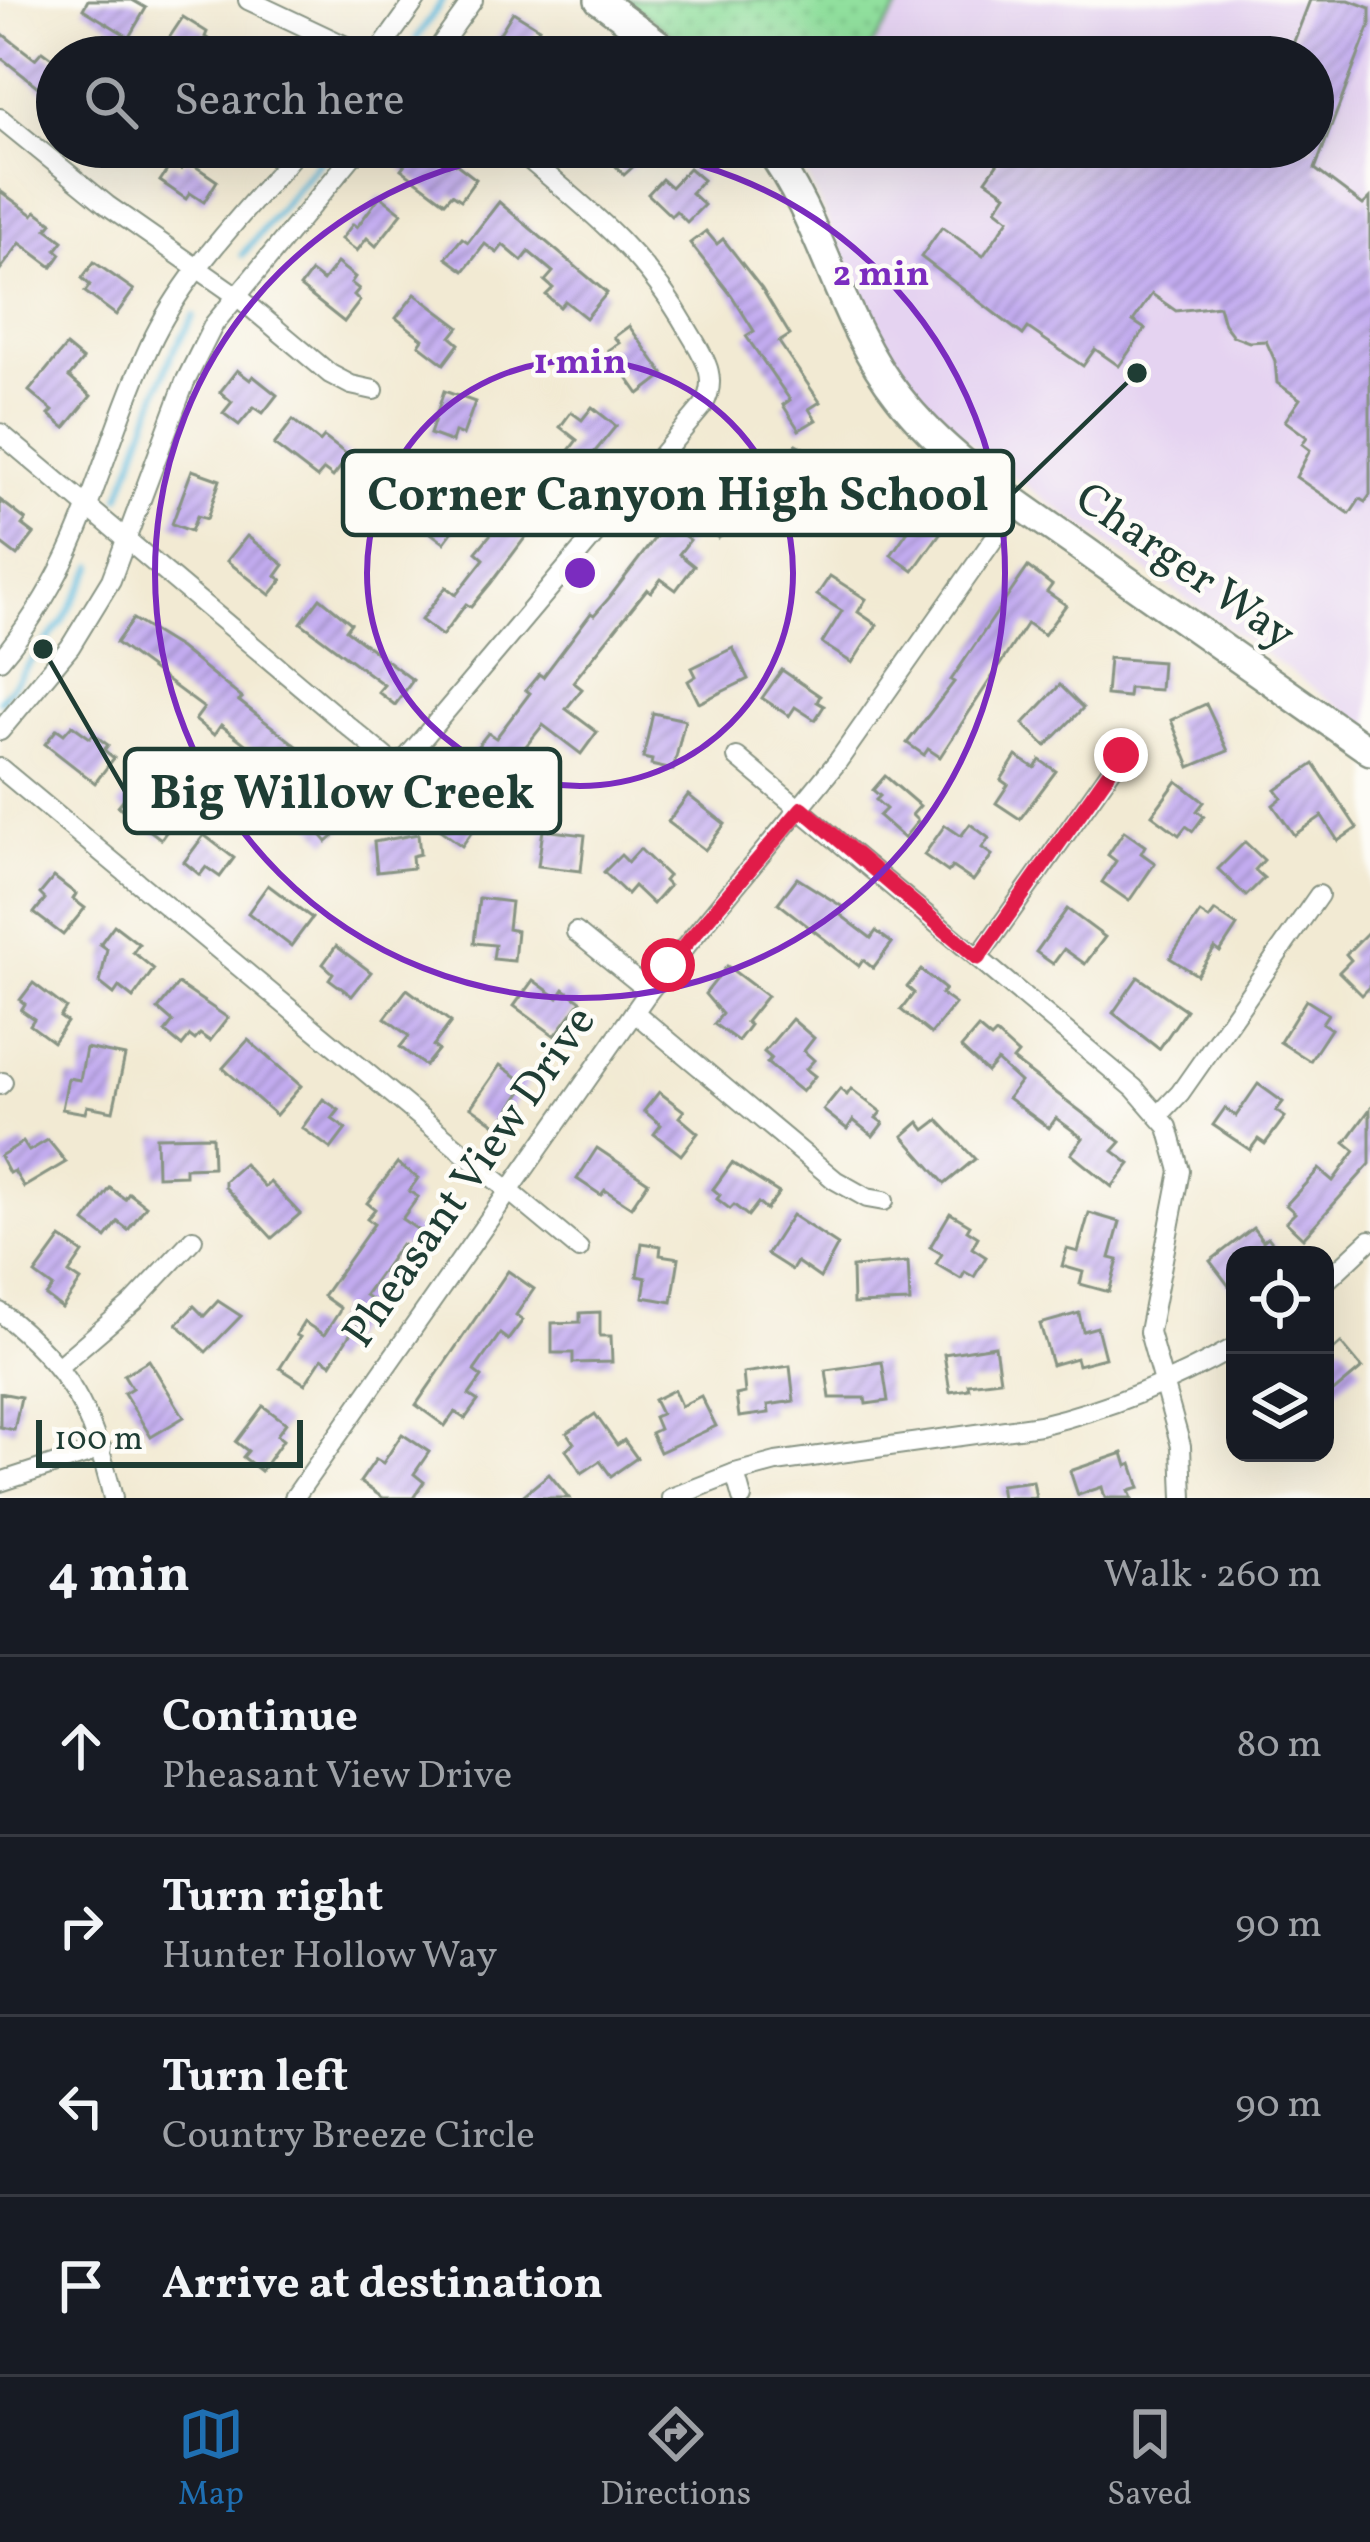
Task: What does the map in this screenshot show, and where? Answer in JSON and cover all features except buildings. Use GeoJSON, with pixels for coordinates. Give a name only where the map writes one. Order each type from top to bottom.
{"type":"FeatureCollection","features":[{"type":"Feature","properties":{"kind":"street"},"geometry":{"type":"LineString","coordinates":[[248,0],[326,36]]}},
{"type":"Feature","properties":{"kind":"street"},"geometry":{"type":"LineString","coordinates":[[388,36],[416,0]]}},
{"type":"Feature","properties":{"kind":"street"},"geometry":{"type":"LineString","coordinates":[[447,36],[473,0]]}},
{"type":"Feature","properties":{"kind":"street"},"geometry":{"type":"LineString","coordinates":[[598,0],[647,36]]}},
{"type":"Feature","properties":{"kind":"street"},"geometry":{"type":"LineString","coordinates":[[0,118],[36,148]]}},
{"type":"Feature","properties":{"kind":"street"},"geometry":{"type":"LineString","coordinates":[[61,168],[237,296],[330,374],[374,390]]}},
{"type":"Feature","properties":{"kind":"street"},"geometry":{"type":"LineString","coordinates":[[0,660],[51,592],[89,509],[149,347],[176,300],[283,168]]}},
{"type":"Feature","properties":{"kind":"street"},"geometry":{"type":"LineString","coordinates":[[0,731],[70,647],[111,580],[190,370],[214,323],[343,168]]}},
{"type":"Feature","properties":{"kind":"street"},"geometry":{"type":"LineString","coordinates":[[0,433],[398,768],[703,406],[712,375],[655,275],[614,231],[539,168]]}},
{"type":"Feature","properties":{"kind":"street","name":"Charger Way"},"geometry":{"type":"LineString","coordinates":[[782,168],[846,312],[881,374],[932,434],[1019,502],[1370,751]]}},
{"type":"Feature","properties":{"kind":"street","name":"Pheasant View Drive"},"geometry":{"type":"LineString","coordinates":[[294,1498],[649,991],[860,732],[1019,502]]}},
{"type":"Feature","properties":{"kind":"street"},"geometry":{"type":"LineString","coordinates":[[978,958],[1121,755]]}},
{"type":"Feature","properties":{"kind":"street"},"geometry":{"type":"LineString","coordinates":[[737,757],[1160,1114],[1173,1138],[1180,1171],[1149,1332],[1181,1446],[1183,1498]]}},
{"type":"Feature","properties":{"kind":"street"},"geometry":{"type":"LineString","coordinates":[[0,768],[579,1249]]}},
{"type":"Feature","properties":{"kind":"street"},"geometry":{"type":"LineString","coordinates":[[1160,1114],[1180,1093],[1319,895]]}},
{"type":"Feature","properties":{"kind":"street"},"geometry":{"type":"LineString","coordinates":[[576,932],[649,991]]}},
{"type":"Feature","properties":{"kind":"street"},"geometry":{"type":"LineString","coordinates":[[634,1012],[835,1180],[867,1198],[884,1201]]}},
{"type":"Feature","properties":{"kind":"street"},"geometry":{"type":"LineString","coordinates":[[59,1366],[134,1302],[193,1239]]}},
{"type":"Feature","properties":{"kind":"street"},"geometry":{"type":"LineString","coordinates":[[1334,1274],[1370,1240]]}},
{"type":"Feature","properties":{"kind":"street"},"geometry":{"type":"LineString","coordinates":[[0,1312],[59,1366],[80,1396],[102,1449],[113,1498]]}},
{"type":"Feature","properties":{"kind":"street"},"geometry":{"type":"LineString","coordinates":[[671,1498],[776,1462],[1040,1425],[1109,1407],[1165,1385],[1226,1352]]}},
{"type":"Feature","properties":{"kind":"street"},"geometry":{"type":"LineString","coordinates":[[0,1482],[102,1449]]}},
{"type":"Feature","properties":{"kind":"street"},"geometry":{"type":"LineString","coordinates":[[735,1473],[742,1498]]}},
{"type":"Feature","properties":{"kind":"shaded area"},"geometry":{"type":"Polygon","coordinates":[[[904,0],[1370,0],[1370,728],[995,464],[942,419],[877,332],[804,168],[1334,168],[1334,36],[879,36],[904,0]]]}},
{"type":"Feature","properties":{"kind":"green space"},"geometry":{"type":"Polygon","coordinates":[[[625,0],[904,0],[879,36],[674,36],[625,0]]]}},
{"type":"Feature","properties":{"kind":"waterway"},"geometry":{"type":"LineString","coordinates":[[418,36],[443,0]]}},
{"type":"Feature","properties":{"kind":"waterway"},"geometry":{"type":"LineString","coordinates":[[242,255],[314,168]]}},
{"type":"Feature","properties":{"kind":"waterway"},"geometry":{"type":"LineString","coordinates":[[120,497],[171,355],[194,316]]}},
{"type":"Feature","properties":{"kind":"waterway"},"geometry":{"type":"LineString","coordinates":[[0,701],[62,622],[94,566]]}},
{"type":"Feature","properties":{"kind":"place","name":"Corner Canyon High School"},"geometry":{"type":"Point","coordinates":[1137,373]}},
{"type":"Feature","properties":{"kind":"place","name":"Big Willow Creek"},"geometry":{"type":"Point","coordinates":[43,649]}},
{"type":"Feature","properties":{"kind":"route"},"geometry":{"type":"LineString","coordinates":[[668,965],[802,808],[978,958],[1121,755]]}}]}
